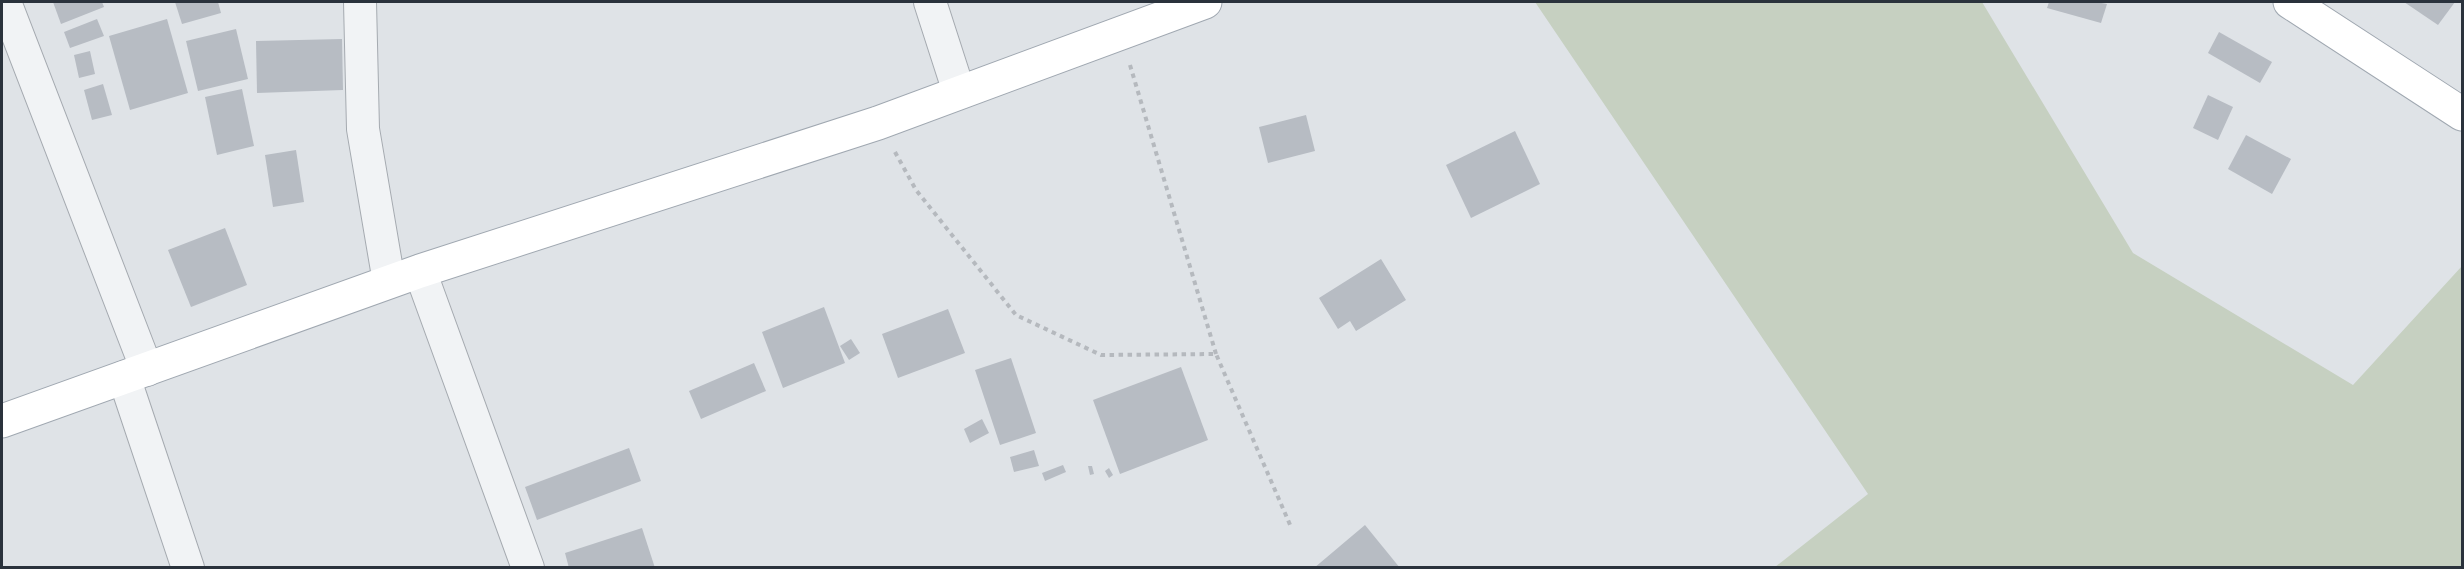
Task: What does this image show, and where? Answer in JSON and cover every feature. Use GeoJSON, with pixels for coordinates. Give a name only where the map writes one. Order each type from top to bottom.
{"type":"FeatureCollection","features":[{"type":"Feature","properties":{"kind":"main road"},"geometry":{"type":"LineString","coordinates":[[2,421],[420,271],[878,123],[1205,2]]}},
{"type":"Feature","properties":{"kind":"main road"},"geometry":{"type":"LineString","coordinates":[[2290,2],[2463,114]]}},
{"type":"Feature","properties":{"kind":"street"},"geometry":{"type":"LineString","coordinates":[[5,2],[135,374],[188,567]]}},
{"type":"Feature","properties":{"kind":"street"},"geometry":{"type":"LineString","coordinates":[[360,2],[363,129],[389,282]]}},
{"type":"Feature","properties":{"kind":"street"},"geometry":{"type":"LineString","coordinates":[[930,2],[959,92]]}},
{"type":"Feature","properties":{"kind":"street"},"geometry":{"type":"LineString","coordinates":[[420,271],[528,567]]}},
{"type":"Feature","properties":{"kind":"path"},"geometry":{"type":"LineString","coordinates":[[1120,33],[1216,354],[1291,527]]}},
{"type":"Feature","properties":{"kind":"path"},"geometry":{"type":"LineString","coordinates":[[878,123],[916,190],[1016,315],[1101,355],[1216,354]]}},
{"type":"Feature","properties":{"kind":"green space"},"geometry":{"type":"Polygon","coordinates":[[[1535,2],[1982,2],[2133,253],[2353,385],[2462,266],[2462,567],[1775,567],[1868,494],[1535,2]]]}},
{"type":"Feature","properties":{"kind":"building"},"geometry":{"type":"Polygon","coordinates":[[[53,2],[102,2],[104,7],[61,24],[53,2]]]}},
{"type":"Feature","properties":{"kind":"building"},"geometry":{"type":"Polygon","coordinates":[[[175,2],[218,2],[221,13],[182,24],[175,2]]]}},
{"type":"Feature","properties":{"kind":"building"},"geometry":{"type":"Polygon","coordinates":[[[2049,2],[2107,4],[2101,23],[2047,8],[2049,2]]]}},
{"type":"Feature","properties":{"kind":"building"},"geometry":{"type":"Polygon","coordinates":[[[2404,2],[2455,2],[2438,25],[2404,2]]]}},
{"type":"Feature","properties":{"kind":"building"},"geometry":{"type":"Polygon","coordinates":[[[97,19],[104,36],[70,48],[64,32],[97,19]]]}},
{"type":"Feature","properties":{"kind":"building"},"geometry":{"type":"Polygon","coordinates":[[[167,19],[188,93],[130,110],[109,36],[167,19]]]}},
{"type":"Feature","properties":{"kind":"building"},"geometry":{"type":"Polygon","coordinates":[[[236,29],[248,79],[198,91],[186,41],[236,29]]]}},
{"type":"Feature","properties":{"kind":"building"},"geometry":{"type":"Polygon","coordinates":[[[2219,32],[2272,62],[2260,83],[2208,53],[2219,32]]]}},
{"type":"Feature","properties":{"kind":"building"},"geometry":{"type":"Polygon","coordinates":[[[342,39],[343,90],[257,93],[256,41],[342,39]]]}},
{"type":"Feature","properties":{"kind":"building"},"geometry":{"type":"Polygon","coordinates":[[[90,51],[95,74],[79,78],[74,55],[90,51]]]}},
{"type":"Feature","properties":{"kind":"building"},"geometry":{"type":"Polygon","coordinates":[[[103,84],[112,115],[92,120],[84,90],[103,84]]]}},
{"type":"Feature","properties":{"kind":"building"},"geometry":{"type":"Polygon","coordinates":[[[242,89],[254,146],[217,155],[205,97],[242,89]]]}},
{"type":"Feature","properties":{"kind":"building"},"geometry":{"type":"Polygon","coordinates":[[[2208,95],[2233,107],[2218,140],[2193,128],[2208,95]]]}},
{"type":"Feature","properties":{"kind":"building"},"geometry":{"type":"Polygon","coordinates":[[[1306,115],[1315,151],[1268,163],[1259,127],[1306,115]]]}},
{"type":"Feature","properties":{"kind":"building"},"geometry":{"type":"Polygon","coordinates":[[[1515,131],[1540,184],[1471,218],[1446,165],[1515,131]]]}},
{"type":"Feature","properties":{"kind":"building"},"geometry":{"type":"Polygon","coordinates":[[[2246,135],[2291,159],[2272,194],[2228,169],[2246,135]]]}},
{"type":"Feature","properties":{"kind":"building"},"geometry":{"type":"Polygon","coordinates":[[[296,150],[304,202],[273,207],[265,155],[296,150]]]}},
{"type":"Feature","properties":{"kind":"building"},"geometry":{"type":"Polygon","coordinates":[[[225,228],[247,285],[191,307],[168,250],[225,228]]]}},
{"type":"Feature","properties":{"kind":"building"},"geometry":{"type":"Polygon","coordinates":[[[1381,259],[1406,300],[1356,331],[1350,321],[1338,329],[1319,298],[1381,259]]]}},
{"type":"Feature","properties":{"kind":"building"},"geometry":{"type":"Polygon","coordinates":[[[824,307],[845,363],[783,388],[762,332],[824,307]]]}},
{"type":"Feature","properties":{"kind":"building"},"geometry":{"type":"Polygon","coordinates":[[[948,309],[965,353],[898,378],[882,334],[948,309]]]}},
{"type":"Feature","properties":{"kind":"building"},"geometry":{"type":"Polygon","coordinates":[[[851,339],[860,353],[849,360],[840,346],[851,339]]]}},
{"type":"Feature","properties":{"kind":"building"},"geometry":{"type":"Polygon","coordinates":[[[1011,358],[1036,433],[1000,445],[975,370],[1011,358]]]}},
{"type":"Feature","properties":{"kind":"building"},"geometry":{"type":"Polygon","coordinates":[[[754,363],[766,391],[701,419],[689,391],[754,363]]]}},
{"type":"Feature","properties":{"kind":"building"},"geometry":{"type":"Polygon","coordinates":[[[1181,367],[1208,440],[1120,474],[1093,400],[1181,367]]]}},
{"type":"Feature","properties":{"kind":"building"},"geometry":{"type":"Polygon","coordinates":[[[982,419],[989,433],[970,443],[964,429],[982,419]]]}},
{"type":"Feature","properties":{"kind":"building"},"geometry":{"type":"Polygon","coordinates":[[[629,448],[641,481],[537,520],[525,487],[629,448]]]}},
{"type":"Feature","properties":{"kind":"building"},"geometry":{"type":"Polygon","coordinates":[[[1034,450],[1039,466],[1014,472],[1010,457],[1034,450]]]}},
{"type":"Feature","properties":{"kind":"building"},"geometry":{"type":"Polygon","coordinates":[[[1063,465],[1066,472],[1045,481],[1042,473],[1063,465]]]}},
{"type":"Feature","properties":{"kind":"building"},"geometry":{"type":"Polygon","coordinates":[[[1088,466],[1092,466],[1094,474],[1090,475],[1088,466]]]}},
{"type":"Feature","properties":{"kind":"building"},"geometry":{"type":"Polygon","coordinates":[[[1109,468],[1113,475],[1109,478],[1105,471],[1109,468]]]}},
{"type":"Feature","properties":{"kind":"building"},"geometry":{"type":"Polygon","coordinates":[[[1365,525],[1400,568],[1314,568],[1365,525]]]}},
{"type":"Feature","properties":{"kind":"building"},"geometry":{"type":"Polygon","coordinates":[[[642,528],[655,568],[569,568],[565,553],[642,528]]]}}]}
